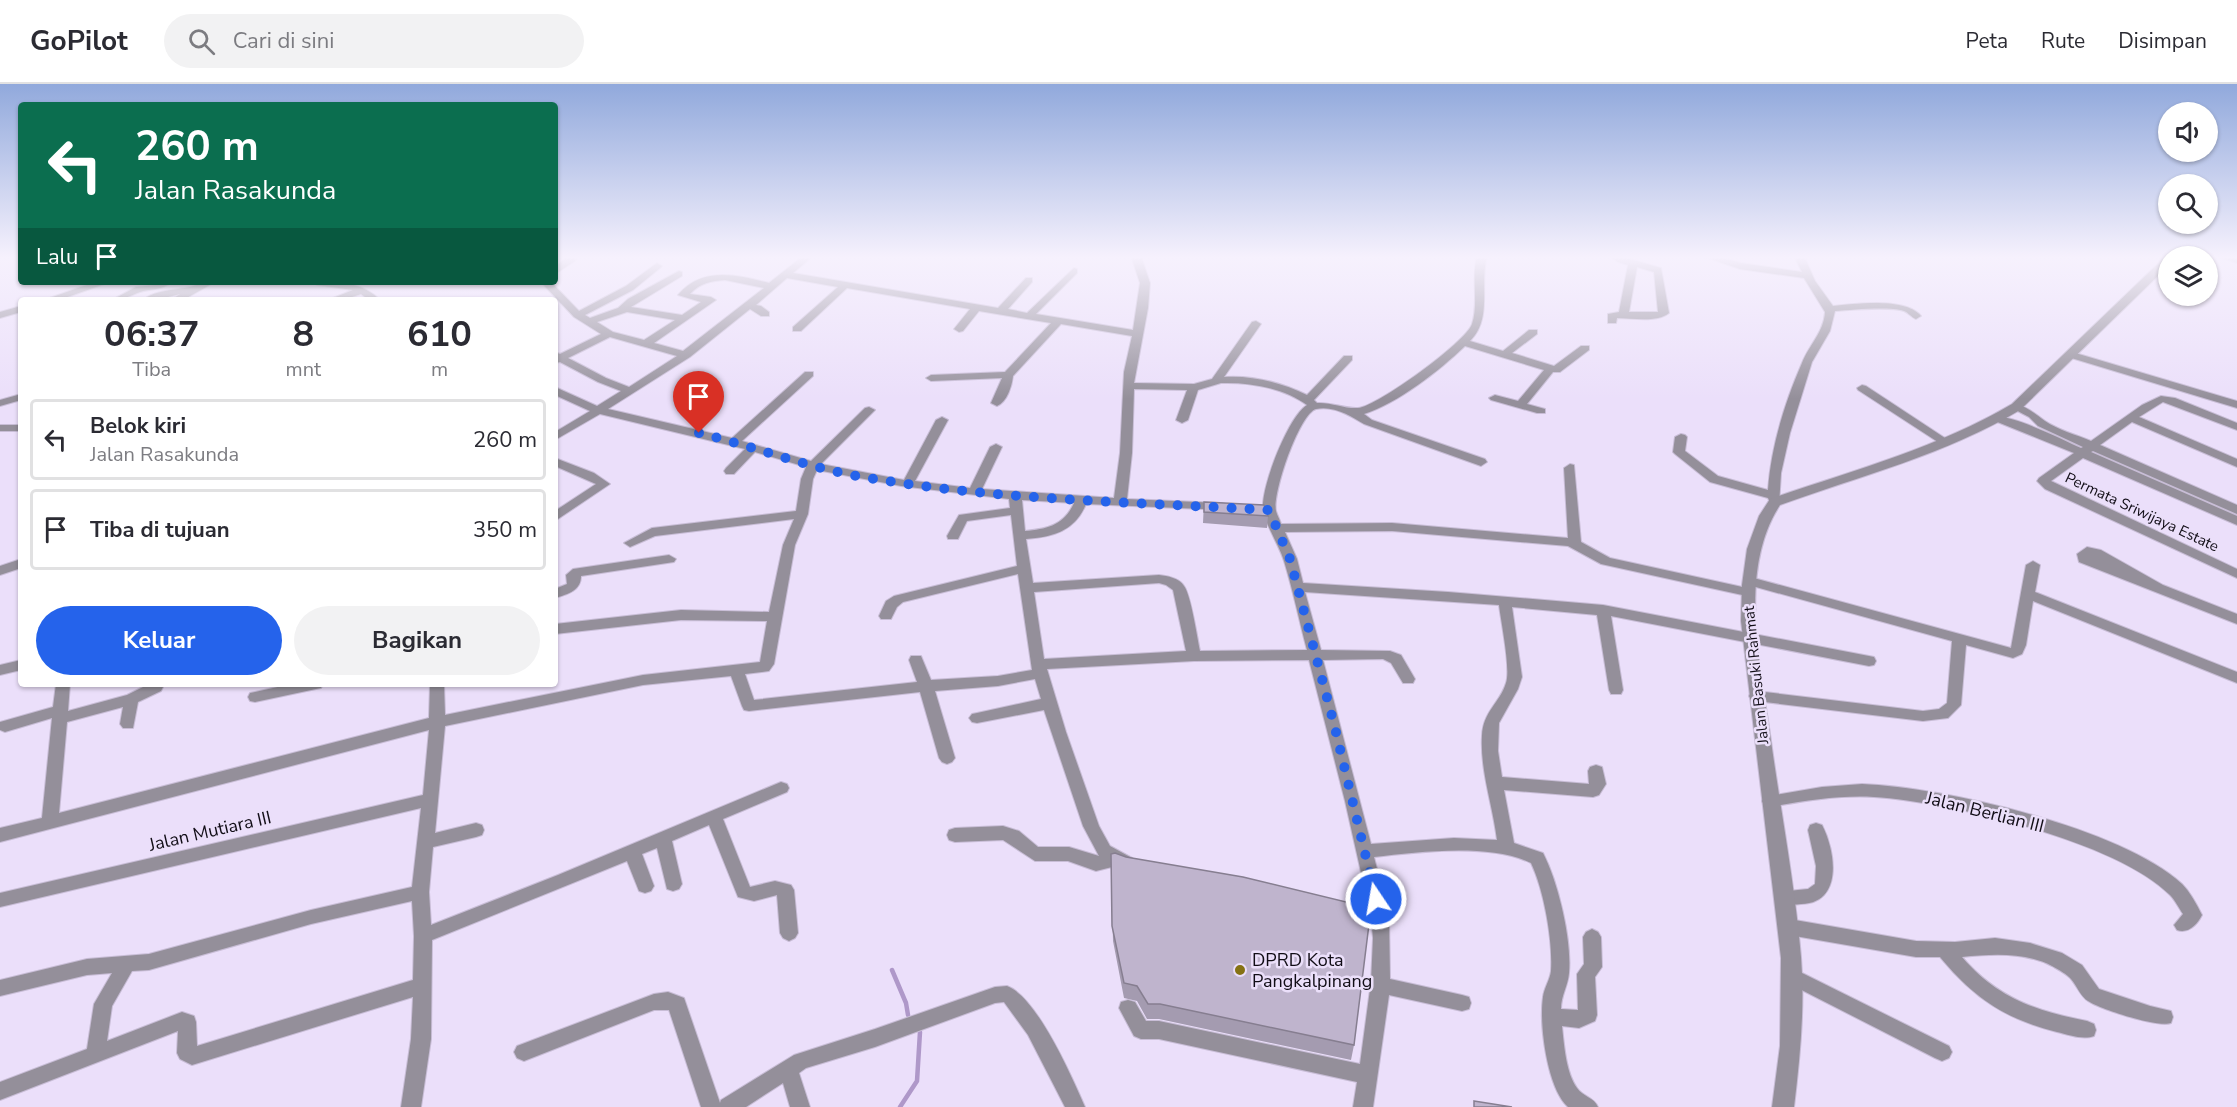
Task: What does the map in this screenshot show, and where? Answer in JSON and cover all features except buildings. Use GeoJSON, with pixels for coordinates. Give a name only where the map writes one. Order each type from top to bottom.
{"type":"FeatureCollection","features":[{"type":"Feature","properties":{"kind":"street"},"geometry":{"type":"LineString","coordinates":[[567,304],[578,315],[609,334],[686,355]]}},
{"type":"Feature","properties":{"kind":"street"},"geometry":{"type":"LineString","coordinates":[[578,315],[601,304]]}},
{"type":"Feature","properties":{"kind":"street"},"geometry":{"type":"LineString","coordinates":[[622,310],[628,304]]}},
{"type":"Feature","properties":{"kind":"street"},"geometry":{"type":"LineString","coordinates":[[646,344],[705,304]]}},
{"type":"Feature","properties":{"kind":"street"},"geometry":{"type":"LineString","coordinates":[[558,435],[686,355],[751,304]]}},
{"type":"Feature","properties":{"kind":"street"},"geometry":{"type":"LineString","coordinates":[[797,329],[825,304]]}},
{"type":"Feature","properties":{"kind":"street"},"geometry":{"type":"LineString","coordinates":[[964,304],[1136,334]]}},
{"type":"Feature","properties":{"kind":"street"},"geometry":{"type":"LineString","coordinates":[[1001,310],[1007,304]]}},
{"type":"Feature","properties":{"kind":"street"},"geometry":{"type":"LineString","coordinates":[[1030,315],[1041,304]]}},
{"type":"Feature","properties":{"kind":"street"},"geometry":{"type":"LineString","coordinates":[[1120,502],[1126,453],[1128,386],[1143,304]]}},
{"type":"Feature","properties":{"kind":"street"},"geometry":{"type":"LineString","coordinates":[[1128,386],[1194,387],[1216,381],[1235,380],[1274,387],[1311,403],[1353,412],[1366,410],[1381,403],[1463,342],[1475,328],[1478,319],[1478,304]]}},
{"type":"Feature","properties":{"kind":"street"},"geometry":{"type":"LineString","coordinates":[[1624,314],[1626,304]]}},
{"type":"Feature","properties":{"kind":"street"},"geometry":{"type":"LineString","coordinates":[[1612,321],[1613,316],[1624,314],[1664,314],[1663,304]]}},
{"type":"Feature","properties":{"kind":"street"},"geometry":{"type":"LineString","coordinates":[[1774,498],[1775,477],[1807,362],[1828,324],[1829,309],[1825,304]]}},
{"type":"Feature","properties":{"kind":"street"},"geometry":{"type":"LineString","coordinates":[[1682,437],[1679,452],[1709,476],[1724,483],[1774,498],[1945,442],[1996,419],[2016,407],[2124,304]]}},
{"type":"Feature","properties":{"kind":"street"},"geometry":{"type":"LineString","coordinates":[[748,306],[758,308],[765,314]]}},
{"type":"Feature","properties":{"kind":"street"},"geometry":{"type":"LineString","coordinates":[[959,329],[978,306]]}},
{"type":"Feature","properties":{"kind":"street"},"geometry":{"type":"LineString","coordinates":[[1829,309],[1861,306],[1904,308],[1916,316]]}},
{"type":"Feature","properties":{"kind":"street"},"geometry":{"type":"LineString","coordinates":[[590,322],[622,310],[633,309],[681,318]]}},
{"type":"Feature","properties":{"kind":"street"},"geometry":{"type":"LineString","coordinates":[[0,315],[18,310]]}},
{"type":"Feature","properties":{"kind":"street"},"geometry":{"type":"LineString","coordinates":[[997,403],[1007,384],[1008,375],[1059,320]]}},
{"type":"Feature","properties":{"kind":"street"},"geometry":{"type":"LineString","coordinates":[[1216,381],[1256,324]]}},
{"type":"Feature","properties":{"kind":"street"},"geometry":{"type":"LineString","coordinates":[[1505,354],[1533,332]]}},
{"type":"Feature","properties":{"kind":"street"},"geometry":{"type":"LineString","coordinates":[[558,357],[609,334]]}},
{"type":"Feature","properties":{"kind":"street"},"geometry":{"type":"LineString","coordinates":[[1463,342],[1550,369],[1560,369],[1584,348]]}},
{"type":"Feature","properties":{"kind":"street"},"geometry":{"type":"LineString","coordinates":[[2072,355],[2237,405]]}},
{"type":"Feature","properties":{"kind":"street"},"geometry":{"type":"LineString","coordinates":[[558,358],[602,380],[630,391]]}},
{"type":"Feature","properties":{"kind":"street"},"geometry":{"type":"LineString","coordinates":[[1348,358],[1320,390],[1298,422],[1263,509],[1278,528],[1297,587],[1366,851],[1380,917],[1382,932],[1379,985],[1363,1107]]}},
{"type":"Feature","properties":{"kind":"street"},"geometry":{"type":"LineString","coordinates":[[1520,405],[1550,369]]}},
{"type":"Feature","properties":{"kind":"street"},"geometry":{"type":"LineString","coordinates":[[734,442],[809,374]]}},
{"type":"Feature","properties":{"kind":"street"},"geometry":{"type":"LineString","coordinates":[[931,378],[1008,375]]}},
{"type":"Feature","properties":{"kind":"street"},"geometry":{"type":"LineString","coordinates":[[1182,420],[1194,387]]}},
{"type":"Feature","properties":{"kind":"street"},"geometry":{"type":"LineString","coordinates":[[1862,388],[1945,442]]}},
{"type":"Feature","properties":{"kind":"street"},"geometry":{"type":"LineString","coordinates":[[558,391],[601,410],[753,447],[812,466],[908,483],[1015,495],[1234,508]]}},
{"type":"Feature","properties":{"kind":"street"},"geometry":{"type":"LineString","coordinates":[[0,403],[18,398]]}},
{"type":"Feature","properties":{"kind":"street"},"geometry":{"type":"LineString","coordinates":[[1495,398],[1541,411]]}},
{"type":"Feature","properties":{"kind":"street","name":"Permata Sriwijaya Estate"},"geometry":{"type":"LineString","coordinates":[[2237,427],[2164,399],[2146,407],[2044,483],[2237,574]]}},
{"type":"Feature","properties":{"kind":"street"},"geometry":{"type":"LineString","coordinates":[[2016,407],[2042,424],[2237,510]]}},
{"type":"Feature","properties":{"kind":"street"},"geometry":{"type":"LineString","coordinates":[[0,835],[437,722],[643,680],[766,665],[789,545],[802,514],[807,479],[812,466],[869,410]]}},
{"type":"Feature","properties":{"kind":"street"},"geometry":{"type":"LineString","coordinates":[[1353,412],[1368,422],[1481,462]]}},
{"type":"Feature","properties":{"kind":"street"},"geometry":{"type":"LineString","coordinates":[[2132,418],[2237,463]]}},
{"type":"Feature","properties":{"kind":"street"},"geometry":{"type":"LineString","coordinates":[[1996,419],[2030,430],[2237,521]]}},
{"type":"Feature","properties":{"kind":"street"},"geometry":{"type":"LineString","coordinates":[[908,483],[942,420]]}},
{"type":"Feature","properties":{"kind":"street"},"geometry":{"type":"LineString","coordinates":[[2030,430],[2039,428],[2042,424]]}},
{"type":"Feature","properties":{"kind":"street"},"geometry":{"type":"LineString","coordinates":[[0,428],[18,428]]}},
{"type":"Feature","properties":{"kind":"street"},"geometry":{"type":"LineString","coordinates":[[730,471],[753,447]]}},
{"type":"Feature","properties":{"kind":"street"},"geometry":{"type":"LineString","coordinates":[[975,491],[996,447]]}},
{"type":"Feature","properties":{"kind":"street"},"geometry":{"type":"LineString","coordinates":[[558,463],[596,478],[603,484],[558,515]]}},
{"type":"Feature","properties":{"kind":"street"},"geometry":{"type":"LineString","coordinates":[[1570,468],[1575,543]]}},
{"type":"Feature","properties":{"kind":"street"},"geometry":{"type":"LineString","coordinates":[[1015,495],[1019,536],[1040,669],[1058,732],[1091,826],[1104,851],[1115,859],[1138,865]]}},
{"type":"Feature","properties":{"kind":"street","name":"Jalan Basuki Rahmat"},"geometry":{"type":"LineString","coordinates":[[1774,498],[1761,526],[1749,587],[1749,638],[1789,927],[1792,976],[1791,1046],[1783,1107]]}},
{"type":"Feature","properties":{"kind":"street"},"geometry":{"type":"LineString","coordinates":[[1019,536],[1047,532],[1066,525],[1077,516],[1082,500]]}},
{"type":"Feature","properties":{"kind":"street"},"geometry":{"type":"LineString","coordinates":[[953,536],[963,518],[1016,511]]}},
{"type":"Feature","properties":{"kind":"street"},"geometry":{"type":"LineString","coordinates":[[630,543],[652,532],[802,514]]}},
{"type":"Feature","properties":{"kind":"street"},"geometry":{"type":"LineString","coordinates":[[1278,528],[1392,527],[1575,543],[1606,561],[1749,587],[2016,652],[2033,565]]}},
{"type":"Feature","properties":{"kind":"street"},"geometry":{"type":"LineString","coordinates":[[2157,586],[2096,553],[2087,551],[2083,554],[2084,559],[2237,619]]}},
{"type":"Feature","properties":{"kind":"street"},"geometry":{"type":"LineString","coordinates":[[558,593],[571,588],[575,582],[573,575],[578,572],[669,560]]}},
{"type":"Feature","properties":{"kind":"street"},"geometry":{"type":"LineString","coordinates":[[0,571],[18,564]]}},
{"type":"Feature","properties":{"kind":"street"},"geometry":{"type":"LineString","coordinates":[[886,616],[891,604],[899,599],[1025,568]]}},
{"type":"Feature","properties":{"kind":"street"},"geometry":{"type":"LineString","coordinates":[[1029,588],[1159,579],[1170,581],[1180,592],[1194,656]]}},
{"type":"Feature","properties":{"kind":"street"},"geometry":{"type":"LineString","coordinates":[[1297,587],[1603,610],[1869,661]]}},
{"type":"Feature","properties":{"kind":"street"},"geometry":{"type":"LineString","coordinates":[[2028,594],[2237,678]]}},
{"type":"Feature","properties":{"kind":"street"},"geometry":{"type":"LineString","coordinates":[[1505,602],[1515,678],[1513,686],[1491,722],[1490,740],[1507,849]]}},
{"type":"Feature","properties":{"kind":"street"},"geometry":{"type":"LineString","coordinates":[[1603,610],[1616,690]]}},
{"type":"Feature","properties":{"kind":"street"},"geometry":{"type":"LineString","coordinates":[[558,629],[675,615],[775,617]]}},
{"type":"Feature","properties":{"kind":"street"},"geometry":{"type":"LineString","coordinates":[[1756,696],[1923,716],[1943,714],[1954,705],[1959,638]]}},
{"type":"Feature","properties":{"kind":"street"},"geometry":{"type":"LineString","coordinates":[[736,670],[749,706],[926,686],[998,681],[1040,669],[1194,656],[1390,655],[1396,659],[1408,679]]}},
{"type":"Feature","properties":{"kind":"street"},"geometry":{"type":"LineString","coordinates":[[916,660],[947,758]]}},
{"type":"Feature","properties":{"kind":"street"},"geometry":{"type":"LineString","coordinates":[[0,670],[18,666]]}},
{"type":"Feature","properties":{"kind":"street"},"geometry":{"type":"LineString","coordinates":[[50,822],[63,687]]}},
{"type":"Feature","properties":{"kind":"street"},"geometry":{"type":"LineString","coordinates":[[5,726],[131,699],[156,687]]}},
{"type":"Feature","properties":{"kind":"street"},"geometry":{"type":"LineString","coordinates":[[255,697],[302,687]]}},
{"type":"Feature","properties":{"kind":"street"},"geometry":{"type":"LineString","coordinates":[[411,1107],[419,1058],[423,936],[420,892],[437,722],[438,687]]}},
{"type":"Feature","properties":{"kind":"street"},"geometry":{"type":"LineString","coordinates":[[128,724],[131,699]]}},
{"type":"Feature","properties":{"kind":"street"},"geometry":{"type":"LineString","coordinates":[[977,718],[1050,703]]}},
{"type":"Feature","properties":{"kind":"street"},"geometry":{"type":"LineString","coordinates":[[1496,783],[1593,791],[1598,784],[1596,771]]}},
{"type":"Feature","properties":{"kind":"street"},"geometry":{"type":"LineString","coordinates":[[423,936],[781,788]]}},
{"type":"Feature","properties":{"kind":"street","name":"Jalan Berlian III"},"geometry":{"type":"LineString","coordinates":[[1770,801],[1842,790],[1877,790],[1946,800],[2010,814],[2091,843],[2164,878],[2175,886],[2190,904],[2193,915],[2183,925]]}},
{"type":"Feature","properties":{"kind":"street","name":"Jalan Mutiara III"},"geometry":{"type":"LineString","coordinates":[[0,900],[430,800]]}},
{"type":"Feature","properties":{"kind":"street"},"geometry":{"type":"LineString","coordinates":[[714,816],[744,892],[752,895],[777,887],[785,890],[789,933]]}},
{"type":"Feature","properties":{"kind":"street"},"geometry":{"type":"LineString","coordinates":[[425,842],[476,830]]}},
{"type":"Feature","properties":{"kind":"street"},"geometry":{"type":"LineString","coordinates":[[1784,897],[1810,896],[1821,890],[1826,874],[1816,830]]}},
{"type":"Feature","properties":{"kind":"street"},"geometry":{"type":"LineString","coordinates":[[955,835],[1003,833],[1012,836],[1035,854],[1069,854],[1096,864],[1115,859]]}},
{"type":"Feature","properties":{"kind":"street"},"geometry":{"type":"LineString","coordinates":[[663,838],[673,884]]}},
{"type":"Feature","properties":{"kind":"street"},"geometry":{"type":"LineString","coordinates":[[1366,851],[1437,845],[1507,849],[1536,857],[1555,924],[1560,971],[1552,994],[1552,1017],[1563,1084],[1571,1098],[1588,1107]]}},
{"type":"Feature","properties":{"kind":"street"},"geometry":{"type":"LineString","coordinates":[[632,851],[645,886]]}},
{"type":"Feature","properties":{"kind":"street"},"geometry":{"type":"LineString","coordinates":[[0,988],[87,967],[149,962],[311,917],[420,892]]}},
{"type":"Feature","properties":{"kind":"street"},"geometry":{"type":"LineString","coordinates":[[1357,912],[1380,917]]}},
{"type":"Feature","properties":{"kind":"street"},"geometry":{"type":"LineString","coordinates":[[1789,927],[1889,945],[1945,950],[1995,946],[2037,953],[2076,971],[2093,995],[2150,1015],[2164,1017]]}},
{"type":"Feature","properties":{"kind":"street"},"geometry":{"type":"LineString","coordinates":[[1552,1017],[1579,1019],[1588,1015],[1585,979],[1587,972],[1593,967],[1592,937]]}},
{"type":"Feature","properties":{"kind":"street"},"geometry":{"type":"LineString","coordinates":[[1945,950],[1975,985],[2023,1015],[2049,1023],[2087,1030]]}},
{"type":"Feature","properties":{"kind":"street"},"geometry":{"type":"LineString","coordinates":[[95,1056],[103,1004],[127,964]]}},
{"type":"Feature","properties":{"kind":"street"},"geometry":{"type":"LineString","coordinates":[[1792,976],[1942,1052]]}},
{"type":"Feature","properties":{"kind":"street"},"geometry":{"type":"LineString","coordinates":[[1379,985],[1462,1003]]}},
{"type":"Feature","properties":{"kind":"street"},"geometry":{"type":"LineString","coordinates":[[0,1091],[184,1021],[187,1022],[187,1053],[195,1056],[422,986]]}},
{"type":"Feature","properties":{"kind":"street"},"geometry":{"type":"LineString","coordinates":[[728,1107],[788,1068],[810,1058],[875,1038],[995,995],[1005,994],[1014,999],[1024,1012],[1076,1107]]}},
{"type":"Feature","properties":{"kind":"street"},"geometry":{"type":"LineString","coordinates":[[524,1052],[654,1002],[668,1000],[677,1004],[711,1107]]}},
{"type":"Feature","properties":{"kind":"street"},"geometry":{"type":"LineString","coordinates":[[1128,1008],[1134,1034],[1159,1030],[1368,1075]]}},
{"type":"Feature","properties":{"kind":"street"},"geometry":{"type":"LineString","coordinates":[[788,1068],[800,1107]]}},
{"type":"Feature","properties":{"kind":"waterway"},"geometry":{"type":"LineString","coordinates":[[892,970],[906,1003],[908,1015]]}},
{"type":"Feature","properties":{"kind":"waterway"},"geometry":{"type":"LineString","coordinates":[[900,1107],[917,1081],[920,1032]]}},
{"type":"Feature","properties":{"kind":"place","name":"DPRD Kota Pangkalpinang"},"geometry":{"type":"Point","coordinates":[1240,970]}},
{"type":"Feature","properties":{"kind":"route"},"geometry":{"type":"LineString","coordinates":[[699,433],[812,466],[881,480],[1082,500],[1269,510],[1290,559],[1369,862],[1376,899]]}}]}
